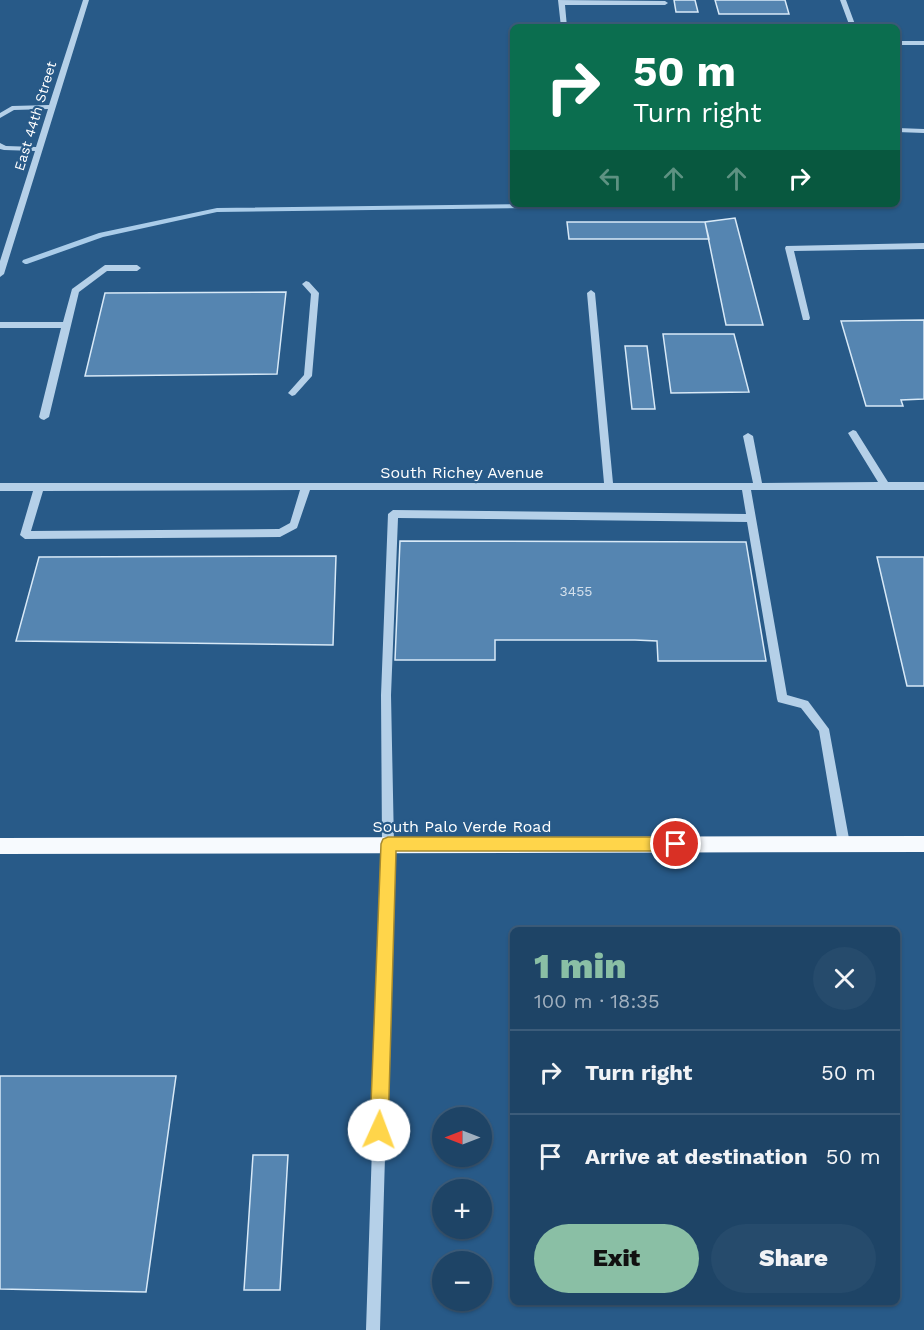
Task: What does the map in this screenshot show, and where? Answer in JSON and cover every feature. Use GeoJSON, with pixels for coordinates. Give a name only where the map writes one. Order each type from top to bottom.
{"type":"FeatureCollection","features":[{"type":"Feature","properties":{"kind":"main road","name":"South Palo Verde Road"},"geometry":{"type":"LineString","coordinates":[[0,846],[924,844]]}},
{"type":"Feature","properties":{"kind":"street","name":"East 44th Street"},"geometry":{"type":"LineString","coordinates":[[0,274],[86,0]]}},
{"type":"Feature","properties":{"kind":"street"},"geometry":{"type":"LineString","coordinates":[[843,0],[852,24]]}},
{"type":"Feature","properties":{"kind":"street"},"geometry":{"type":"LineString","coordinates":[[564,24],[561,2],[665,3]]}},
{"type":"Feature","properties":{"kind":"street"},"geometry":{"type":"LineString","coordinates":[[900,43],[924,43]]}},
{"type":"Feature","properties":{"kind":"street"},"geometry":{"type":"LineString","coordinates":[[0,116],[12,108],[52,107]]}},
{"type":"Feature","properties":{"kind":"street"},"geometry":{"type":"LineString","coordinates":[[900,130],[924,131]]}},
{"type":"Feature","properties":{"kind":"street"},"geometry":{"type":"LineString","coordinates":[[0,145],[4,148],[39,149]]}},
{"type":"Feature","properties":{"kind":"street"},"geometry":{"type":"LineString","coordinates":[[806,318],[789,248],[924,246]]}},
{"type":"Feature","properties":{"kind":"street"},"geometry":{"type":"LineString","coordinates":[[44,417],[75,291],[105,268],[137,268]]}},
{"type":"Feature","properties":{"kind":"street"},"geometry":{"type":"LineString","coordinates":[[292,393],[308,376],[315,293],[306,284]]}},
{"type":"Feature","properties":{"kind":"street"},"geometry":{"type":"LineString","coordinates":[[591,293],[609,487]]}},
{"type":"Feature","properties":{"kind":"street"},"geometry":{"type":"LineString","coordinates":[[0,325],[66,325]]}},
{"type":"Feature","properties":{"kind":"street"},"geometry":{"type":"LineString","coordinates":[[853,433],[885,486]]}},
{"type":"Feature","properties":{"kind":"street"},"geometry":{"type":"LineString","coordinates":[[748,436],[758,486]]}},
{"type":"Feature","properties":{"kind":"street"},"geometry":{"type":"LineString","coordinates":[[746,486],[782,699],[804,704],[824,729],[844,844]]}},
{"type":"Feature","properties":{"kind":"street","name":"South Richey Avenue"},"geometry":{"type":"LineString","coordinates":[[0,487],[924,486]]}},
{"type":"Feature","properties":{"kind":"street"},"geometry":{"type":"LineString","coordinates":[[39,487],[25,535],[280,533],[294,525],[306,487]]}},
{"type":"Feature","properties":{"kind":"street"},"geometry":{"type":"LineString","coordinates":[[373,1330],[388,844],[386,694],[393,514],[752,518]]}},
{"type":"Feature","properties":{"kind":"building"},"geometry":{"type":"Polygon","coordinates":[[[674,0],[695,0],[698,12],[676,12],[674,0]]]}},
{"type":"Feature","properties":{"kind":"building"},"geometry":{"type":"Polygon","coordinates":[[[715,0],[785,0],[789,14],[719,14],[715,0]]]}},
{"type":"Feature","properties":{"kind":"building"},"geometry":{"type":"Polygon","coordinates":[[[735,218],[763,325],[726,325],[705,222],[735,218]]]}},
{"type":"Feature","properties":{"kind":"building"},"geometry":{"type":"Polygon","coordinates":[[[567,222],[705,222],[709,239],[569,239],[567,222]]]}},
{"type":"Feature","properties":{"kind":"building"},"geometry":{"type":"Polygon","coordinates":[[[286,292],[277,374],[85,376],[105,293],[286,292]]]}},
{"type":"Feature","properties":{"kind":"building"},"geometry":{"type":"Polygon","coordinates":[[[924,320],[924,399],[901,400],[903,406],[866,406],[841,321],[924,320]]]}},
{"type":"Feature","properties":{"kind":"building"},"geometry":{"type":"Polygon","coordinates":[[[663,334],[734,334],[749,392],[671,393],[663,334]]]}},
{"type":"Feature","properties":{"kind":"building"},"geometry":{"type":"Polygon","coordinates":[[[625,346],[647,346],[655,409],[632,409],[625,346]]]}},
{"type":"Feature","properties":{"kind":"building"},"geometry":{"type":"Polygon","coordinates":[[[400,541],[746,542],[766,661],[658,661],[657,641],[635,640],[495,640],[495,660],[395,660],[400,541]]]}},
{"type":"Feature","properties":{"kind":"building"},"geometry":{"type":"Polygon","coordinates":[[[336,556],[333,645],[16,641],[39,557],[336,556]]]}},
{"type":"Feature","properties":{"kind":"building"},"geometry":{"type":"Polygon","coordinates":[[[877,557],[924,557],[924,686],[907,686],[877,557]]]}},
{"type":"Feature","properties":{"kind":"building"},"geometry":{"type":"Polygon","coordinates":[[[0,1076],[176,1076],[146,1292],[0,1289],[0,1076]]]}},
{"type":"Feature","properties":{"kind":"building"},"geometry":{"type":"Polygon","coordinates":[[[253,1155],[288,1155],[280,1290],[244,1290],[253,1155]]]}},
{"type":"Feature","properties":{"kind":"waterway"},"geometry":{"type":"LineString","coordinates":[[25,262],[101,235],[217,210],[510,206]]}},
{"type":"Feature","properties":{"kind":"route"},"geometry":{"type":"LineString","coordinates":[[379,1130],[388,844],[676,844]]}}]}
